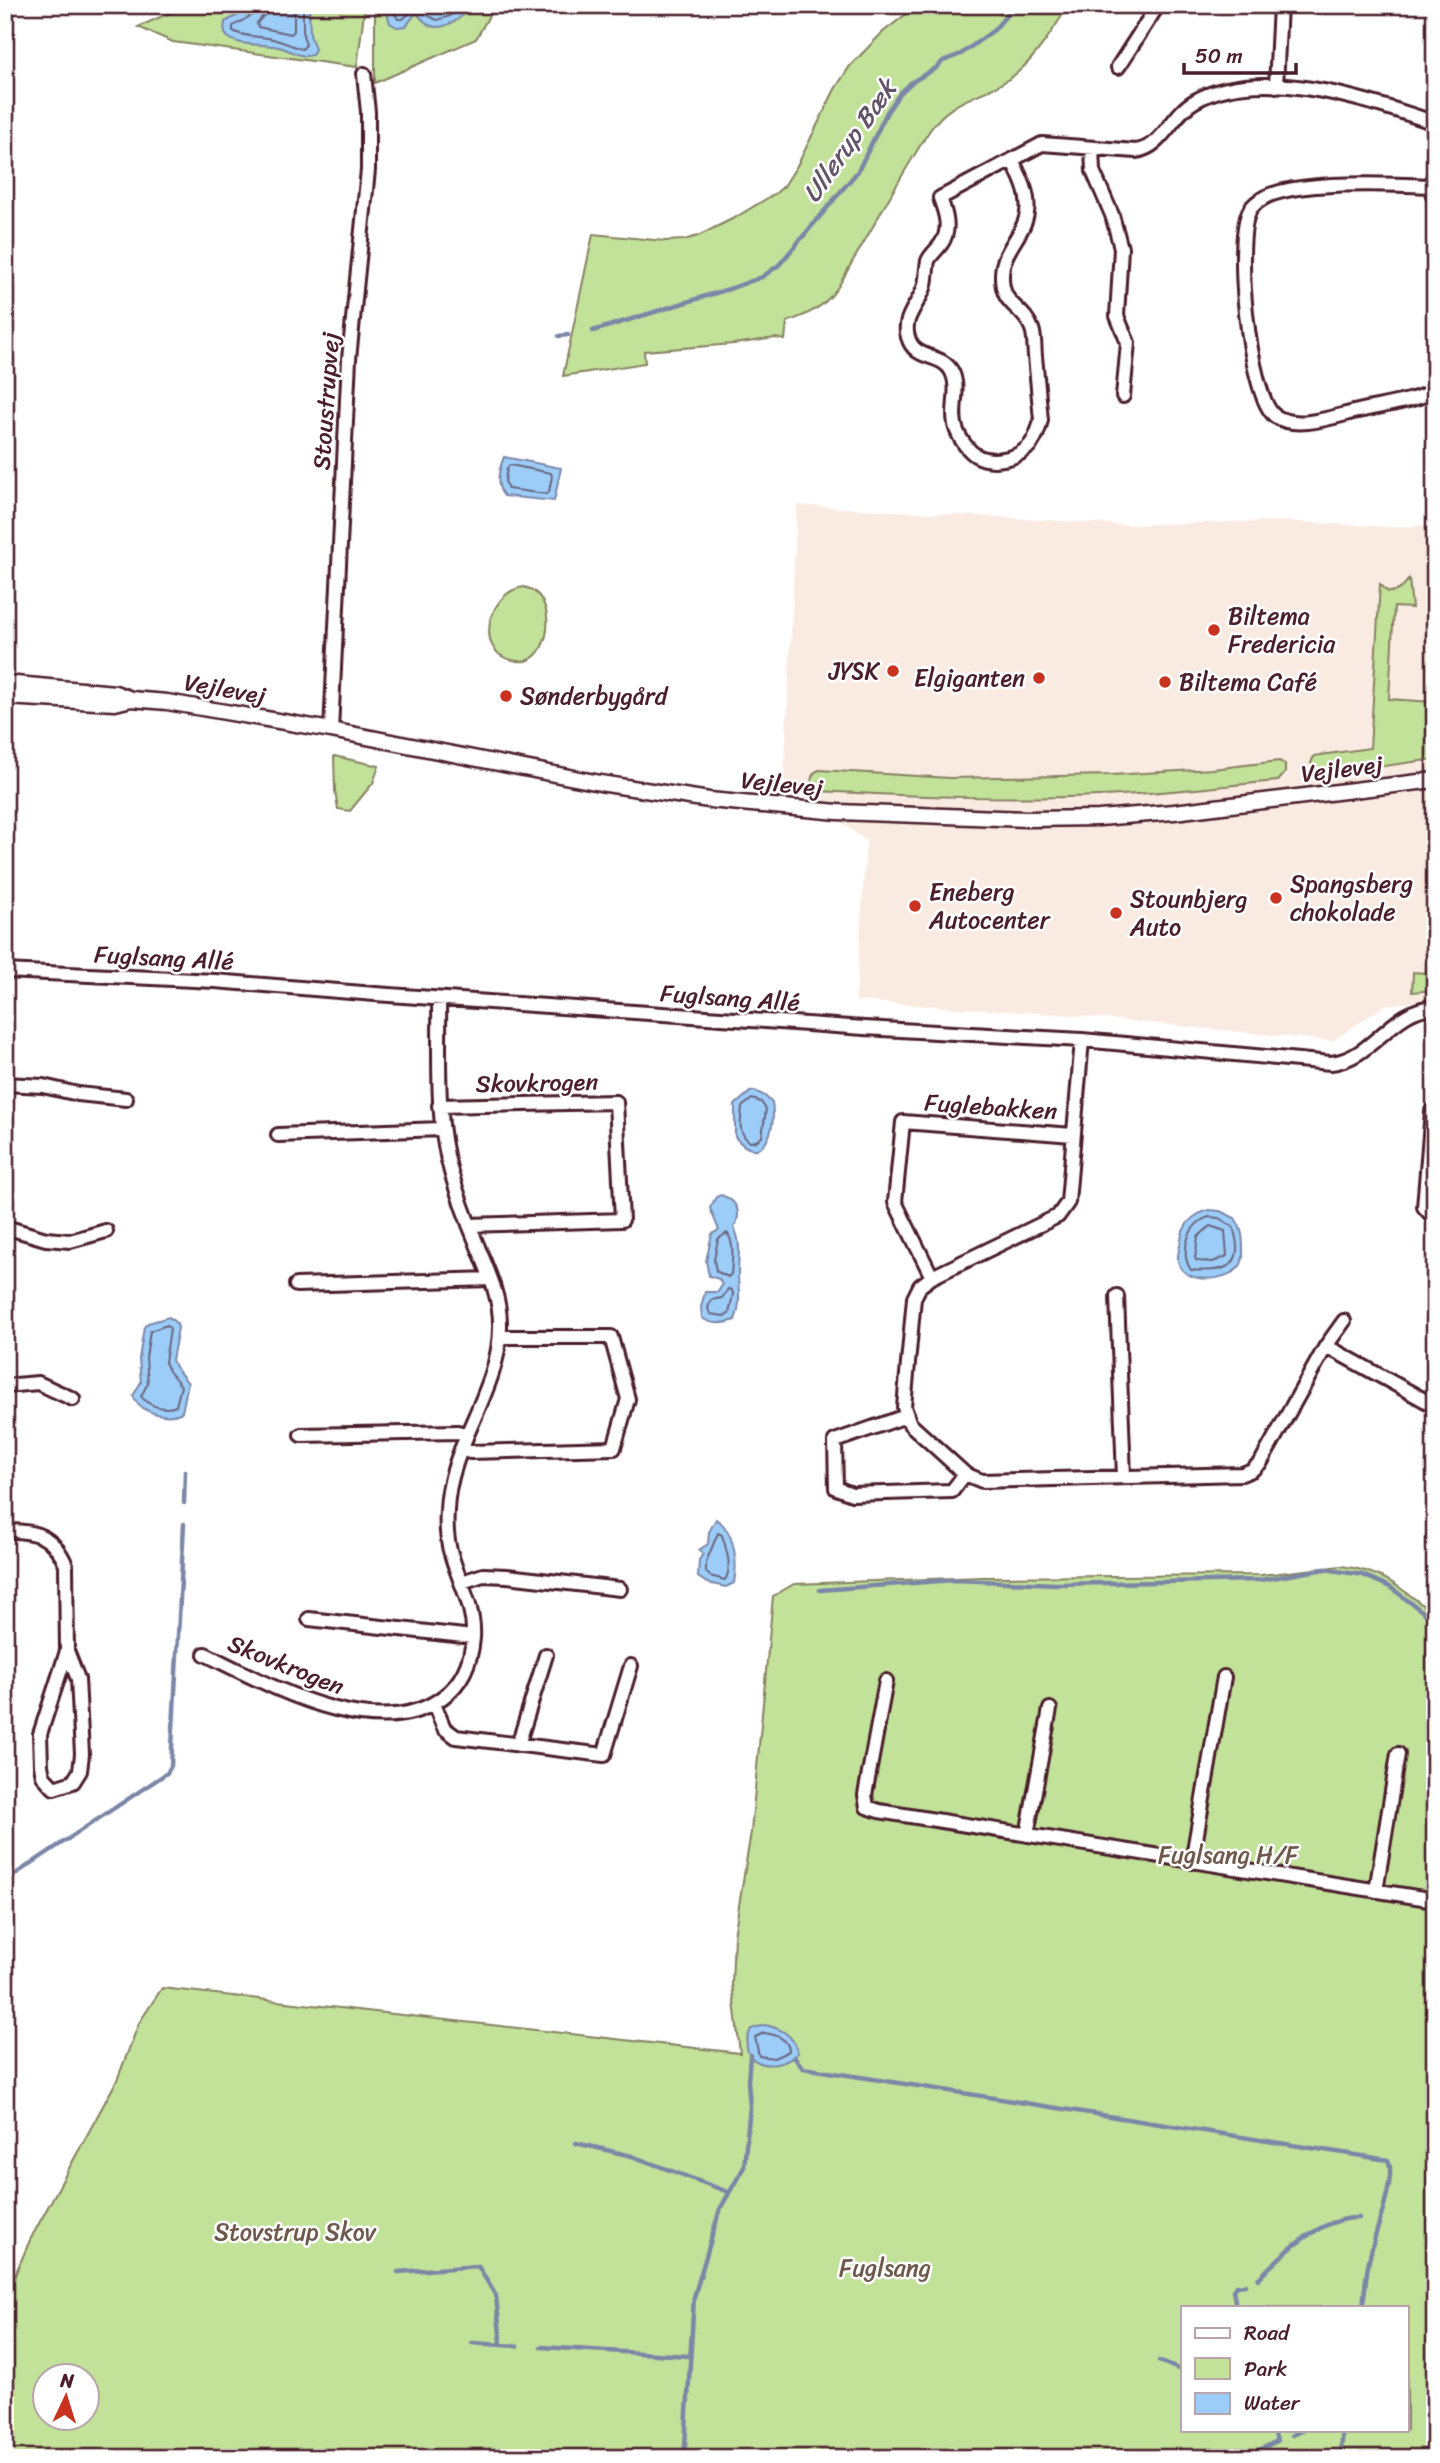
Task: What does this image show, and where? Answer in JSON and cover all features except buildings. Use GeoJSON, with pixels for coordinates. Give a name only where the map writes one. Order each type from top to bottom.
{"type":"FeatureCollection","features":[{"type":"Feature","properties":{"kind":"street"},"geometry":{"type":"LineString","coordinates":[[1118,67],[1158,5]]}},
{"type":"Feature","properties":{"kind":"street"},"geometry":{"type":"LineString","coordinates":[[1276,86],[1280,5]]}},
{"type":"Feature","properties":{"kind":"street","name":"Stoustrupvej"},"geometry":{"type":"LineString","coordinates":[[331,730],[349,359],[368,170],[368,112],[364,74]]}},
{"type":"Feature","properties":{"kind":"street"},"geometry":{"type":"LineString","coordinates":[[1012,160],[1024,182],[1027,212],[1023,226],[1008,249],[1002,276],[1009,303],[1026,316],[1033,331],[1041,420],[1038,433],[1029,447],[1014,457],[996,460],[976,456],[965,445],[956,429],[955,382],[952,372],[946,364],[925,357],[915,350],[908,341],[908,318],[924,287],[929,259],[943,242],[947,230],[940,198],[1042,144],[1147,150],[1191,103],[1225,88],[1276,86],[1339,94],[1383,105],[1435,123]]}},
{"type":"Feature","properties":{"kind":"street"},"geometry":{"type":"LineString","coordinates":[[1092,148],[1093,171],[1112,215],[1121,247],[1117,316],[1128,343],[1123,396]]}},
{"type":"Feature","properties":{"kind":"street"},"geometry":{"type":"LineString","coordinates":[[1435,201],[1432,180],[1278,192],[1260,200],[1250,210],[1246,226],[1244,295],[1249,339],[1263,397],[1274,415],[1292,422],[1312,420],[1383,405],[1435,390]]}},
{"type":"Feature","properties":{"kind":"street","name":"Vejlevej"},"geometry":{"type":"LineString","coordinates":[[5,683],[115,693],[131,699],[167,702],[331,730],[600,783],[709,800],[886,815],[1099,818],[1185,811],[1435,780]]}},
{"type":"Feature","properties":{"kind":"street","name":"Vejlevej"},"geometry":{"type":"LineString","coordinates":[[5,697],[115,703],[131,699]]}},
{"type":"Feature","properties":{"kind":"street","name":"Fuglsang Allé"},"geometry":{"type":"LineString","coordinates":[[5,971],[215,981],[864,1028],[1082,1040],[1331,1063],[1344,1062],[1356,1056],[1407,1015],[1422,1008],[1435,1007]]}},
{"type":"Feature","properties":{"kind":"street","name":"Skovkrogen"},"geometry":{"type":"LineString","coordinates":[[205,1654],[300,1699],[348,1713],[411,1713],[434,1704],[456,1687],[468,1665],[473,1637],[470,1604],[451,1556],[446,1508],[461,1449],[490,1381],[500,1337],[499,1310],[491,1279],[451,1171],[442,1129],[437,1059],[439,999]]}},
{"type":"Feature","properties":{"kind":"street","name":"Fuglebakken"},"geometry":{"type":"LineString","coordinates":[[1073,1135],[903,1122],[895,1202],[932,1277],[1058,1216],[1068,1202],[1082,1040]]}},
{"type":"Feature","properties":{"kind":"street"},"geometry":{"type":"LineString","coordinates":[[5,1084],[43,1086],[78,1094],[125,1099]]}},
{"type":"Feature","properties":{"kind":"street","name":"Skovkrogen"},"geometry":{"type":"LineString","coordinates":[[439,1106],[616,1102],[622,1220],[469,1225]]}},
{"type":"Feature","properties":{"kind":"street"},"geometry":{"type":"LineString","coordinates":[[1435,1111],[1432,1111],[1424,1208],[1435,1219]]}},
{"type":"Feature","properties":{"kind":"street"},"geometry":{"type":"LineString","coordinates":[[278,1135],[442,1129]]}},
{"type":"Feature","properties":{"kind":"street"},"geometry":{"type":"LineString","coordinates":[[5,1227],[46,1239],[70,1241],[106,1231]]}},
{"type":"Feature","properties":{"kind":"street"},"geometry":{"type":"LineString","coordinates":[[932,1277],[920,1286],[914,1298],[904,1407],[906,1416],[910,1424],[965,1474],[982,1481],[1242,1474],[1252,1470],[1261,1462],[1326,1346],[1344,1321]]}},
{"type":"Feature","properties":{"kind":"street"},"geometry":{"type":"LineString","coordinates":[[296,1284],[491,1279]]}},
{"type":"Feature","properties":{"kind":"street"},"geometry":{"type":"LineString","coordinates":[[1117,1296],[1125,1477]]}},
{"type":"Feature","properties":{"kind":"street"},"geometry":{"type":"LineString","coordinates":[[461,1449],[470,1452],[614,1448],[628,1399],[611,1337],[500,1337]]}},
{"type":"Feature","properties":{"kind":"street"},"geometry":{"type":"LineString","coordinates":[[1326,1346],[1435,1406]]}},
{"type":"Feature","properties":{"kind":"street"},"geometry":{"type":"LineString","coordinates":[[5,1386],[38,1383],[73,1399]]}},
{"type":"Feature","properties":{"kind":"street"},"geometry":{"type":"LineString","coordinates":[[906,1416],[835,1441],[836,1488],[852,1494],[952,1491],[965,1474]]}},
{"type":"Feature","properties":{"kind":"street"},"geometry":{"type":"LineString","coordinates":[[301,1435],[458,1432],[466,1435]]}},
{"type":"Feature","properties":{"kind":"street"},"geometry":{"type":"LineString","coordinates":[[5,1531],[37,1534],[55,1545],[66,1565],[67,1651],[40,1734],[43,1776],[54,1788],[73,1782],[80,1771],[82,1754],[78,1679],[67,1651]]}},
{"type":"Feature","properties":{"kind":"street"},"geometry":{"type":"LineString","coordinates":[[462,1583],[484,1576],[507,1576],[620,1589]]}},
{"type":"Feature","properties":{"kind":"street"},"geometry":{"type":"LineString","coordinates":[[309,1619],[473,1637]]}},
{"type":"Feature","properties":{"kind":"street"},"geometry":{"type":"LineString","coordinates":[[518,1745],[547,1656]]}},
{"type":"Feature","properties":{"kind":"street"},"geometry":{"type":"LineString","coordinates":[[434,1704],[444,1728],[456,1737],[604,1755],[631,1666]]}},
{"type":"Feature","properties":{"kind":"street"},"geometry":{"type":"LineString","coordinates":[[1192,1862],[1224,1677]]}},
{"type":"Feature","properties":{"kind":"street"},"geometry":{"type":"LineString","coordinates":[[886,1681],[865,1795],[867,1807],[1435,1900]]}},
{"type":"Feature","properties":{"kind":"street"},"geometry":{"type":"LineString","coordinates":[[1027,1835],[1050,1709]]}},
{"type":"Feature","properties":{"kind":"street"},"geometry":{"type":"LineString","coordinates":[[1376,1891],[1398,1754]]}},
{"type":"Feature","properties":{"kind":"shaded area"},"geometry":{"type":"Polygon","coordinates":[[[797,505],[1127,525],[1282,521],[1389,527],[1435,525],[1435,1000],[1385,1005],[1333,1041],[1068,1015],[856,1001],[866,841],[784,780],[797,505]]]}},
{"type":"Feature","properties":{"kind":"green space"},"geometry":{"type":"Polygon","coordinates":[[[187,5],[365,5],[357,67],[173,42],[138,27],[187,5]]]}},
{"type":"Feature","properties":{"kind":"green space"},"geometry":{"type":"Polygon","coordinates":[[[375,5],[495,5],[476,39],[375,83],[375,5]]]}},
{"type":"Feature","properties":{"kind":"green space"},"geometry":{"type":"Polygon","coordinates":[[[918,5],[1069,5],[1025,66],[1006,81],[950,109],[940,118],[911,160],[835,291],[816,309],[787,322],[785,340],[775,338],[644,351],[645,363],[563,376],[593,234],[665,241],[684,240],[736,217],[776,193],[784,186],[798,164],[835,89],[850,66],[883,32],[918,5]]]}},
{"type":"Feature","properties":{"kind":"green space"},"geometry":{"type":"Polygon","coordinates":[[[1409,579],[1412,608],[1394,607],[1389,699],[1433,702],[1435,759],[1320,775],[1311,763],[1314,756],[1370,748],[1380,584],[1388,592],[1392,592],[1409,579]]]}},
{"type":"Feature","properties":{"kind":"green space"},"geometry":{"type":"Polygon","coordinates":[[[524,587],[535,592],[542,600],[547,623],[546,635],[536,655],[520,661],[500,655],[492,646],[489,634],[490,622],[502,599],[512,591],[524,587]]]}},
{"type":"Feature","properties":{"kind":"green space"},"geometry":{"type":"Polygon","coordinates":[[[334,756],[379,766],[373,783],[350,811],[338,809],[334,756]]]}},
{"type":"Feature","properties":{"kind":"green space"},"geometry":{"type":"Polygon","coordinates":[[[1279,761],[1285,764],[1285,773],[1278,781],[1098,796],[992,797],[851,793],[816,791],[812,782],[813,774],[819,770],[950,778],[1111,775],[1212,769],[1279,761]]]}},
{"type":"Feature","properties":{"kind":"green space"},"geometry":{"type":"Polygon","coordinates":[[[1435,879],[1435,990],[1412,992],[1413,972],[1426,973],[1435,879]]]}},
{"type":"Feature","properties":{"kind":"green space"},"geometry":{"type":"Polygon","coordinates":[[[1341,1566],[1381,1577],[1435,1615],[1435,2458],[5,2458],[5,2298],[30,2240],[117,2080],[139,2023],[162,1988],[740,2053],[732,1984],[734,1936],[751,1832],[773,1596],[794,1584],[982,1577],[1261,1575],[1341,1566]]]}},
{"type":"Feature","properties":{"kind":"water"},"geometry":{"type":"Polygon","coordinates":[[[256,5],[309,5],[310,35],[315,49],[312,55],[302,55],[278,47],[242,43],[227,36],[224,31],[225,22],[256,5]]]}},
{"type":"Feature","properties":{"kind":"water"},"geometry":{"type":"Polygon","coordinates":[[[390,5],[470,5],[470,8],[457,20],[440,27],[429,25],[416,13],[406,26],[397,27],[390,23],[387,13],[390,5]]]}},
{"type":"Feature","properties":{"kind":"water"},"geometry":{"type":"Polygon","coordinates":[[[504,457],[561,468],[554,501],[504,496],[498,482],[504,457]]]}},
{"type":"Feature","properties":{"kind":"water"},"geometry":{"type":"Polygon","coordinates":[[[755,1091],[772,1103],[773,1113],[766,1142],[760,1148],[753,1149],[735,1137],[735,1105],[755,1091]]]}},
{"type":"Feature","properties":{"kind":"water"},"geometry":{"type":"Polygon","coordinates":[[[721,1195],[735,1204],[738,1213],[734,1228],[739,1244],[739,1302],[735,1320],[718,1323],[702,1318],[701,1307],[705,1292],[718,1292],[722,1285],[719,1279],[709,1276],[706,1261],[712,1234],[719,1230],[710,1208],[716,1197],[721,1195]]]}},
{"type":"Feature","properties":{"kind":"water"},"geometry":{"type":"Polygon","coordinates":[[[1209,1210],[1220,1211],[1235,1218],[1242,1233],[1243,1258],[1236,1270],[1228,1275],[1197,1278],[1181,1269],[1178,1253],[1187,1225],[1194,1217],[1209,1210]]]}},
{"type":"Feature","properties":{"kind":"water"},"geometry":{"type":"Polygon","coordinates":[[[169,1317],[178,1328],[172,1360],[188,1383],[182,1412],[161,1415],[141,1407],[133,1396],[141,1382],[139,1359],[144,1327],[148,1323],[169,1317]]]}},
{"type":"Feature","properties":{"kind":"water"},"geometry":{"type":"Polygon","coordinates":[[[716,1519],[727,1531],[734,1548],[734,1583],[726,1587],[707,1583],[698,1577],[699,1560],[703,1554],[699,1550],[708,1544],[709,1532],[716,1519]]]}},
{"type":"Feature","properties":{"kind":"water"},"geometry":{"type":"Polygon","coordinates":[[[765,2025],[786,2034],[798,2053],[779,2064],[760,2063],[752,2058],[747,2041],[751,2029],[765,2025]]]}},
{"type":"Feature","properties":{"kind":"waterway","name":"Ullerup Bæk"},"geometry":{"type":"LineString","coordinates":[[593,331],[732,288],[762,277],[779,265],[858,171],[887,112],[900,93],[943,61],[961,54],[994,30],[1015,5]]}},
{"type":"Feature","properties":{"kind":"waterway","name":"Ullerup Bæk"},"geometry":{"type":"LineString","coordinates":[[559,336],[568,335]]}},
{"type":"Feature","properties":{"kind":"waterway"},"geometry":{"type":"LineString","coordinates":[[184,1503],[185,1471]]}},
{"type":"Feature","properties":{"kind":"waterway"},"geometry":{"type":"LineString","coordinates":[[5,1881],[167,1773],[171,1766],[184,1524]]}},
{"type":"Feature","properties":{"kind":"waterway"},"geometry":{"type":"LineString","coordinates":[[820,1590],[953,1580],[1057,1584],[1260,1580],[1325,1569],[1363,1575],[1390,1587],[1435,1621]]}},
{"type":"Feature","properties":{"kind":"waterway"},"geometry":{"type":"LineString","coordinates":[[682,2458],[694,2297],[720,2209],[744,2167],[750,2106],[750,2055]]}},
{"type":"Feature","properties":{"kind":"waterway"},"geometry":{"type":"LineString","coordinates":[[794,2057],[803,2068],[1388,2160],[1388,2191],[1369,2259],[1363,2306]]}},
{"type":"Feature","properties":{"kind":"waterway"},"geometry":{"type":"LineString","coordinates":[[576,2143],[632,2156],[728,2192]]}},
{"type":"Feature","properties":{"kind":"waterway"},"geometry":{"type":"LineString","coordinates":[[1258,2279],[1291,2248],[1317,2230],[1331,2223],[1359,2218]]}},
{"type":"Feature","properties":{"kind":"waterway"},"geometry":{"type":"LineString","coordinates":[[398,2272],[478,2266],[496,2296],[501,2344]]}},
{"type":"Feature","properties":{"kind":"waterway"},"geometry":{"type":"LineString","coordinates":[[1236,2306],[1233,2290],[1236,2286],[1245,2285]]}},
{"type":"Feature","properties":{"kind":"waterway"},"geometry":{"type":"LineString","coordinates":[[472,2343],[517,2346]]}},
{"type":"Feature","properties":{"kind":"waterway"},"geometry":{"type":"LineString","coordinates":[[541,2347],[689,2356]]}},
{"type":"Feature","properties":{"kind":"waterway"},"geometry":{"type":"LineString","coordinates":[[1159,2361],[1181,2370]]}},
{"type":"Feature","properties":{"kind":"waterway"},"geometry":{"type":"LineString","coordinates":[[1245,2457],[1277,2441],[1275,2432]]}},
{"type":"Feature","properties":{"kind":"waterway"},"geometry":{"type":"LineString","coordinates":[[1292,2435],[1299,2432]]}},
{"type":"Feature","properties":{"kind":"waterway"},"geometry":{"type":"LineString","coordinates":[[1341,2450],[1343,2432]]}},
{"type":"Feature","properties":{"kind":"place","name":"Biltema Fredericia"},"geometry":{"type":"Point","coordinates":[1214,630]}},
{"type":"Feature","properties":{"kind":"place","name":"JYSK"},"geometry":{"type":"Point","coordinates":[893,671]}},
{"type":"Feature","properties":{"kind":"place","name":"Elgiganten"},"geometry":{"type":"Point","coordinates":[1039,678]}},
{"type":"Feature","properties":{"kind":"place","name":"Biltema Café"},"geometry":{"type":"Point","coordinates":[1165,682]}},
{"type":"Feature","properties":{"kind":"place","name":"Sønderbygård"},"geometry":{"type":"Point","coordinates":[506,696]}},
{"type":"Feature","properties":{"kind":"place","name":"Spangsberg chokolade"},"geometry":{"type":"Point","coordinates":[1276,898]}},
{"type":"Feature","properties":{"kind":"place","name":"Eneberg Autocenter"},"geometry":{"type":"Point","coordinates":[915,906]}},
{"type":"Feature","properties":{"kind":"place","name":"Stounbjerg Auto"},"geometry":{"type":"Point","coordinates":[1116,913]}},
{"type":"Feature","properties":{"kind":"park label","name":"Fuglsang H/F"},"geometry":{"type":"Point","coordinates":[1228,1855]}},
{"type":"Feature","properties":{"kind":"park label","name":"Stovstrup Skov"},"geometry":{"type":"Point","coordinates":[295,2232]}},
{"type":"Feature","properties":{"kind":"park label","name":"Fuglsang"},"geometry":{"type":"Point","coordinates":[885,2268]}}]}
